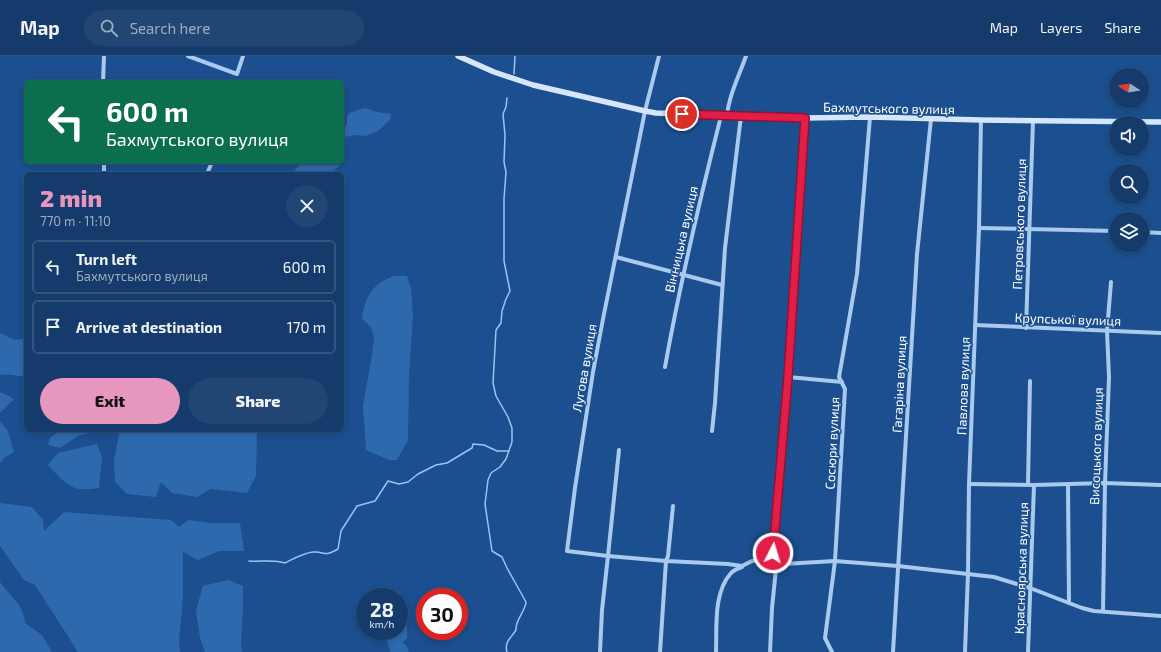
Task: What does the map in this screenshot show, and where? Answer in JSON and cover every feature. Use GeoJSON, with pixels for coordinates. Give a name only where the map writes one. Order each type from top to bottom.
{"type":"FeatureCollection","features":[{"type":"Feature","properties":{"kind":"main road","name":"Бахмутського вулиця"},"geometry":{"type":"LineString","coordinates":[[458,56],[494,72],[533,85],[645,111],[724,116],[805,118],[870,117],[1161,122]]}},
{"type":"Feature","properties":{"kind":"street"},"geometry":{"type":"LineString","coordinates":[[102,80],[104,56]]}},
{"type":"Feature","properties":{"kind":"street"},"geometry":{"type":"LineString","coordinates":[[188,56],[237,74],[243,56]]}},
{"type":"Feature","properties":{"kind":"street","name":"Лугова вулиця"},"geometry":{"type":"LineString","coordinates":[[608,556],[567,551],[593,372],[645,111],[659,56]]}},
{"type":"Feature","properties":{"kind":"street","name":"Вінницька вулиця"},"geometry":{"type":"LineString","coordinates":[[665,367],[696,212],[728,103],[746,56]]}},
{"type":"Feature","properties":{"kind":"street"},"geometry":{"type":"LineString","coordinates":[[712,431],[725,248],[741,116]]}},
{"type":"Feature","properties":{"kind":"street","name":"Сосюри вулиця"},"geometry":{"type":"LineString","coordinates":[[832,652],[825,638],[835,561],[845,389],[839,377],[857,274],[870,117]]}},
{"type":"Feature","properties":{"kind":"street"},"geometry":{"type":"LineString","coordinates":[[805,118],[788,377],[773,553],[777,559],[783,564],[835,561],[968,573],[994,577],[1030,588],[1082,608],[1103,612],[1161,616]]}},
{"type":"Feature","properties":{"kind":"street","name":"Гагаріна вулиця"},"geometry":{"type":"LineString","coordinates":[[893,652],[917,254],[931,119]]}},
{"type":"Feature","properties":{"kind":"street","name":"Павлова вулиця"},"geometry":{"type":"LineString","coordinates":[[965,652],[969,484],[979,228],[981,120]]}},
{"type":"Feature","properties":{"kind":"street","name":"Петровського вулиця"},"geometry":{"type":"LineString","coordinates":[[1026,328],[1033,120]]}},
{"type":"Feature","properties":{"kind":"street"},"geometry":{"type":"LineString","coordinates":[[979,228],[1109,231]]}},
{"type":"Feature","properties":{"kind":"street"},"geometry":{"type":"LineString","coordinates":[[1149,232],[1161,232]]}},
{"type":"Feature","properties":{"kind":"street"},"geometry":{"type":"LineString","coordinates":[[616,257],[722,285]]}},
{"type":"Feature","properties":{"kind":"street","name":"Висоцького вулиця"},"geometry":{"type":"LineString","coordinates":[[1103,612],[1104,483],[1109,377],[1107,331],[1110,282]]}},
{"type":"Feature","properties":{"kind":"street","name":"Крупської вулиця"},"geometry":{"type":"LineString","coordinates":[[975,325],[1161,333]]}},
{"type":"Feature","properties":{"kind":"street"},"geometry":{"type":"LineString","coordinates":[[788,377],[842,382]]}},
{"type":"Feature","properties":{"kind":"street","name":"Красноярська вулиця"},"geometry":{"type":"LineString","coordinates":[[1028,484],[1030,381]]}},
{"type":"Feature","properties":{"kind":"street"},"geometry":{"type":"LineString","coordinates":[[600,652],[602,610],[619,450]]}},
{"type":"Feature","properties":{"kind":"street"},"geometry":{"type":"LineString","coordinates":[[969,484],[1034,485],[1104,483],[1161,485]]}},
{"type":"Feature","properties":{"kind":"street"},"geometry":{"type":"LineString","coordinates":[[1068,484],[1069,603]]}},
{"type":"Feature","properties":{"kind":"street","name":"Красноярська вулиця"},"geometry":{"type":"LineString","coordinates":[[1028,652],[1034,485]]}},
{"type":"Feature","properties":{"kind":"street"},"geometry":{"type":"LineString","coordinates":[[660,652],[666,561],[668,556],[673,506]]}},
{"type":"Feature","properties":{"kind":"street"},"geometry":{"type":"LineString","coordinates":[[608,556],[742,566]]}},
{"type":"Feature","properties":{"kind":"street"},"geometry":{"type":"LineString","coordinates":[[716,652],[718,605],[722,588],[732,572],[752,561],[777,559]]}},
{"type":"Feature","properties":{"kind":"street"},"geometry":{"type":"LineString","coordinates":[[770,652],[772,608],[777,559]]}},
{"type":"Feature","properties":{"kind":"shaded area"},"geometry":{"type":"Polygon","coordinates":[[[365,108],[391,114],[390,120],[378,131],[366,136],[357,135],[344,137],[344,128],[347,124],[347,117],[349,113],[365,108]]]}},
{"type":"Feature","properties":{"kind":"shaded area"},"geometry":{"type":"Polygon","coordinates":[[[300,164],[340,164],[333,172],[294,172],[300,164]]]}},
{"type":"Feature","properties":{"kind":"shaded area"},"geometry":{"type":"Polygon","coordinates":[[[393,276],[407,276],[411,288],[413,315],[409,375],[408,440],[397,460],[389,460],[366,450],[363,406],[374,337],[371,328],[362,318],[365,303],[371,292],[380,283],[393,276]]]}},
{"type":"Feature","properties":{"kind":"shaded area"},"geometry":{"type":"Polygon","coordinates":[[[0,333],[15,340],[24,338],[24,376],[7,374],[0,375],[0,333]]]}},
{"type":"Feature","properties":{"kind":"shaded area"},"geometry":{"type":"Polygon","coordinates":[[[1,392],[14,399],[0,413],[0,393],[1,392]]]}},
{"type":"Feature","properties":{"kind":"shaded area"},"geometry":{"type":"Polygon","coordinates":[[[0,421],[8,431],[14,452],[4,458],[0,464],[0,421]]]}},
{"type":"Feature","properties":{"kind":"shaded area"},"geometry":{"type":"Polygon","coordinates":[[[58,432],[90,432],[78,436],[60,448],[48,445],[50,438],[58,432]]]}},
{"type":"Feature","properties":{"kind":"shaded area"},"geometry":{"type":"Polygon","coordinates":[[[120,432],[257,432],[256,476],[247,493],[211,489],[197,497],[172,493],[161,482],[156,497],[127,494],[115,482],[114,460],[120,432]]]}},
{"type":"Feature","properties":{"kind":"shaded area"},"geometry":{"type":"Polygon","coordinates":[[[97,444],[102,457],[99,488],[82,489],[70,486],[48,465],[58,453],[97,444]]]}},
{"type":"Feature","properties":{"kind":"shaded area"},"geometry":{"type":"Polygon","coordinates":[[[0,503],[32,507],[43,520],[44,531],[64,512],[171,520],[179,527],[189,520],[210,523],[240,523],[244,551],[219,551],[198,560],[183,552],[183,597],[179,642],[180,652],[78,652],[35,585],[24,580],[0,546],[0,503]]]}},
{"type":"Feature","properties":{"kind":"shaded area"},"geometry":{"type":"Polygon","coordinates":[[[228,580],[243,586],[242,652],[205,652],[200,638],[196,610],[203,586],[228,580]]]}},
{"type":"Feature","properties":{"kind":"shaded area"},"geometry":{"type":"Polygon","coordinates":[[[0,582],[16,601],[22,611],[25,623],[42,635],[52,652],[0,652],[0,582]]]}},
{"type":"Feature","properties":{"kind":"shaded area"},"geometry":{"type":"Polygon","coordinates":[[[386,640],[405,640],[402,642],[406,645],[409,652],[391,652],[386,640]]]}},
{"type":"Feature","properties":{"kind":"waterway"},"geometry":{"type":"LineString","coordinates":[[514,74],[515,56]]}},
{"type":"Feature","properties":{"kind":"waterway"},"geometry":{"type":"LineString","coordinates":[[507,98],[506,107],[503,114],[505,135],[504,162],[506,172],[504,199],[504,261],[510,291],[502,311],[501,323],[496,330],[493,383],[496,396],[508,417],[512,428],[512,442],[506,459],[500,467],[491,473],[488,480],[485,504],[492,551],[502,557],[526,602],[517,623],[516,630],[506,645],[507,652]]}},
{"type":"Feature","properties":{"kind":"waterway"},"geometry":{"type":"LineString","coordinates":[[249,561],[272,561],[285,563],[298,556],[309,553],[317,552],[326,554],[333,552],[338,549],[341,531],[357,506],[375,501],[388,481],[399,484],[408,482],[418,474],[436,465],[447,463],[472,448],[473,444],[484,445],[497,451],[509,451]]}},
{"type":"Feature","properties":{"kind":"route"},"geometry":{"type":"LineString","coordinates":[[682,114],[805,118],[788,377],[773,553]]}}]}
